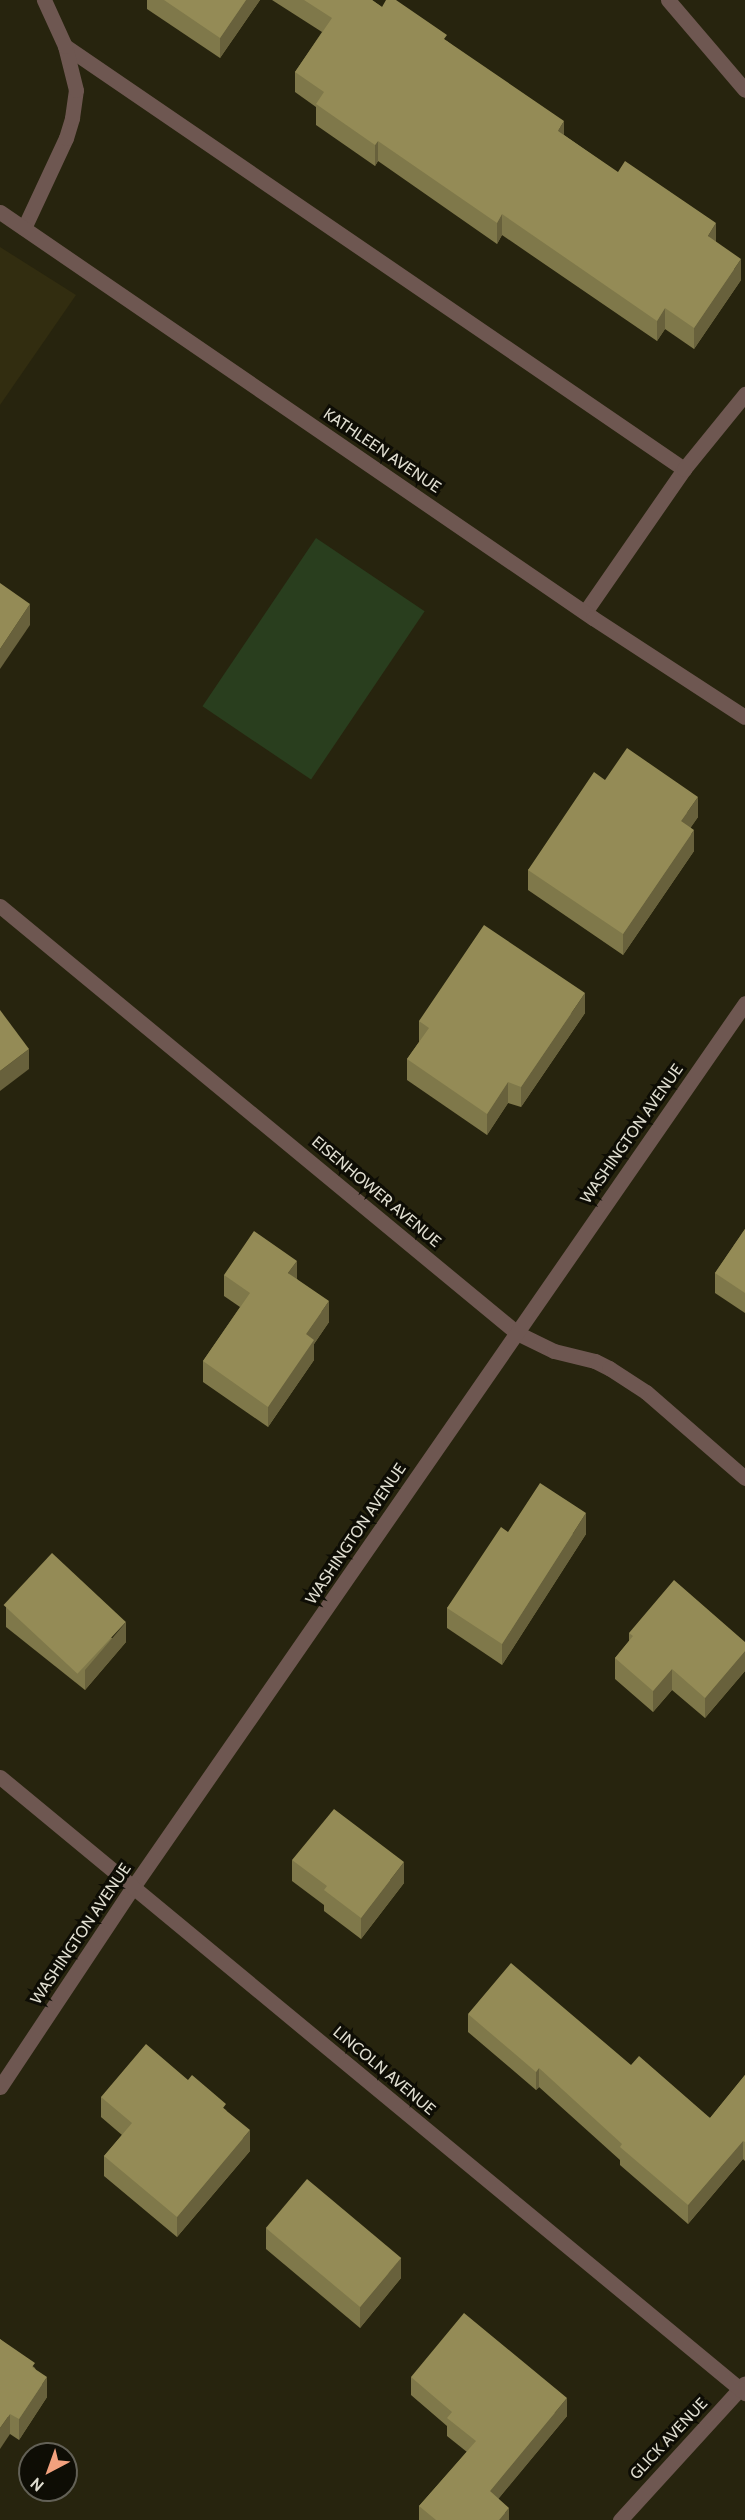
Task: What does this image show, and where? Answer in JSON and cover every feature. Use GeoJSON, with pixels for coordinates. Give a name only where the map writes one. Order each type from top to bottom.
{"type":"FeatureCollection","features":[{"type":"Feature","properties":{"kind":"street"},"geometry":{"type":"LineString","coordinates":[[24,228],[72,118],[75,90],[65,46],[44,0]]}},
{"type":"Feature","properties":{"kind":"street"},"geometry":{"type":"LineString","coordinates":[[669,0],[745,90]]}},
{"type":"Feature","properties":{"kind":"street"},"geometry":{"type":"LineString","coordinates":[[65,46],[684,469]]}},
{"type":"Feature","properties":{"kind":"street","name":"KATHLEEN AVENUE"},"geometry":{"type":"LineString","coordinates":[[0,212],[585,612],[745,717]]}},
{"type":"Feature","properties":{"kind":"street"},"geometry":{"type":"LineString","coordinates":[[585,612],[684,469],[745,394]]}},
{"type":"Feature","properties":{"kind":"street","name":"EISENHOWER AVENUE"},"geometry":{"type":"LineString","coordinates":[[0,906],[517,1333],[554,1351],[595,1361],[609,1368],[646,1392],[745,1478]]}},
{"type":"Feature","properties":{"kind":"street","name":"WASHINGTON AVENUE"},"geometry":{"type":"LineString","coordinates":[[0,2087],[133,1887],[745,1003]]}},
{"type":"Feature","properties":{"kind":"street","name":"LINCOLN AVENUE"},"geometry":{"type":"LineString","coordinates":[[0,1777],[743,2388]]}},
{"type":"Feature","properties":{"kind":"street","name":"GLICK AVENUE"},"geometry":{"type":"LineString","coordinates":[[620,2520],[743,2388]]}},
{"type":"Feature","properties":{"kind":"shaded area"},"geometry":{"type":"Polygon","coordinates":[[[0,247],[76,295],[0,405],[0,247]]]}},
{"type":"Feature","properties":{"kind":"green space"},"geometry":{"type":"Polygon","coordinates":[[[316,538],[425,611],[311,780],[202,706],[316,538]]]}},
{"type":"Feature","properties":{"kind":"building"},"geometry":{"type":"Polygon","coordinates":[[[164,0],[246,0],[220,38],[164,0]]]}},
{"type":"Feature","properties":{"kind":"building"},"geometry":{"type":"Polygon","coordinates":[[[304,0],[372,0],[382,7],[386,0],[396,0],[447,35],[444,39],[564,121],[558,131],[618,172],[625,161],[716,223],[708,236],[741,259],[694,328],[665,308],[657,321],[502,214],[497,223],[378,141],[375,145],[316,104],[324,92],[295,72],[332,18],[304,0]]]}},
{"type":"Feature","properties":{"kind":"building"},"geometry":{"type":"Polygon","coordinates":[[[0,583],[30,604],[0,649],[0,583]]]}},
{"type":"Feature","properties":{"kind":"building"},"geometry":{"type":"Polygon","coordinates":[[[627,748],[698,797],[681,821],[694,830],[623,934],[528,870],[594,772],[605,780],[627,748]]]}},
{"type":"Feature","properties":{"kind":"building"},"geometry":{"type":"Polygon","coordinates":[[[484,925],[585,993],[521,1087],[508,1082],[487,1114],[407,1059],[429,1028],[419,1021],[484,925]]]}},
{"type":"Feature","properties":{"kind":"building"},"geometry":{"type":"Polygon","coordinates":[[[0,1010],[29,1049],[0,1071],[0,1010]]]}},
{"type":"Feature","properties":{"kind":"building"},"geometry":{"type":"Polygon","coordinates":[[[745,1229],[745,1293],[715,1273],[745,1229]]]}},
{"type":"Feature","properties":{"kind":"building"},"geometry":{"type":"Polygon","coordinates":[[[254,1231],[297,1261],[288,1273],[329,1301],[306,1334],[314,1340],[268,1407],[203,1361],[250,1293],[224,1275],[254,1231]]]}},
{"type":"Feature","properties":{"kind":"building"},"geometry":{"type":"Polygon","coordinates":[[[540,1483],[586,1513],[502,1644],[447,1608],[501,1527],[508,1532],[540,1483]]]}},
{"type":"Feature","properties":{"kind":"building"},"geometry":{"type":"Polygon","coordinates":[[[52,1553],[126,1622],[77,1674],[4,1605],[52,1553]]]}},
{"type":"Feature","properties":{"kind":"building"},"geometry":{"type":"Polygon","coordinates":[[[674,1580],[745,1642],[745,1651],[705,1698],[672,1669],[653,1691],[615,1658],[633,1636],[629,1633],[674,1580]]]}},
{"type":"Feature","properties":{"kind":"building"},"geometry":{"type":"Polygon","coordinates":[[[334,1809],[404,1862],[361,1918],[324,1890],[327,1886],[292,1860],[334,1809]]]}},
{"type":"Feature","properties":{"kind":"building"},"geometry":{"type":"Polygon","coordinates":[[[511,1963],[631,2065],[639,2056],[710,2118],[745,2075],[745,2142],[743,2141],[688,2205],[620,2147],[622,2144],[539,2068],[536,2072],[468,2014],[511,1963]]]}},
{"type":"Feature","properties":{"kind":"building"},"geometry":{"type":"Polygon","coordinates":[[[146,2044],[188,2080],[192,2075],[226,2104],[223,2108],[250,2130],[177,2217],[104,2156],[132,2123],[101,2097],[146,2044]]]}},
{"type":"Feature","properties":{"kind":"building"},"geometry":{"type":"Polygon","coordinates":[[[307,2179],[401,2258],[360,2307],[266,2228],[307,2179]]]}},
{"type":"Feature","properties":{"kind":"building"},"geometry":{"type":"Polygon","coordinates":[[[464,2313],[567,2398],[490,2491],[509,2508],[499,2520],[436,2520],[419,2506],[476,2441],[447,2418],[452,2412],[411,2377],[464,2313]]]}},
{"type":"Feature","properties":{"kind":"building"},"geometry":{"type":"Polygon","coordinates":[[[0,2339],[35,2363],[32,2367],[47,2377],[19,2419],[10,2414],[0,2428],[0,2339]]]}}]}
